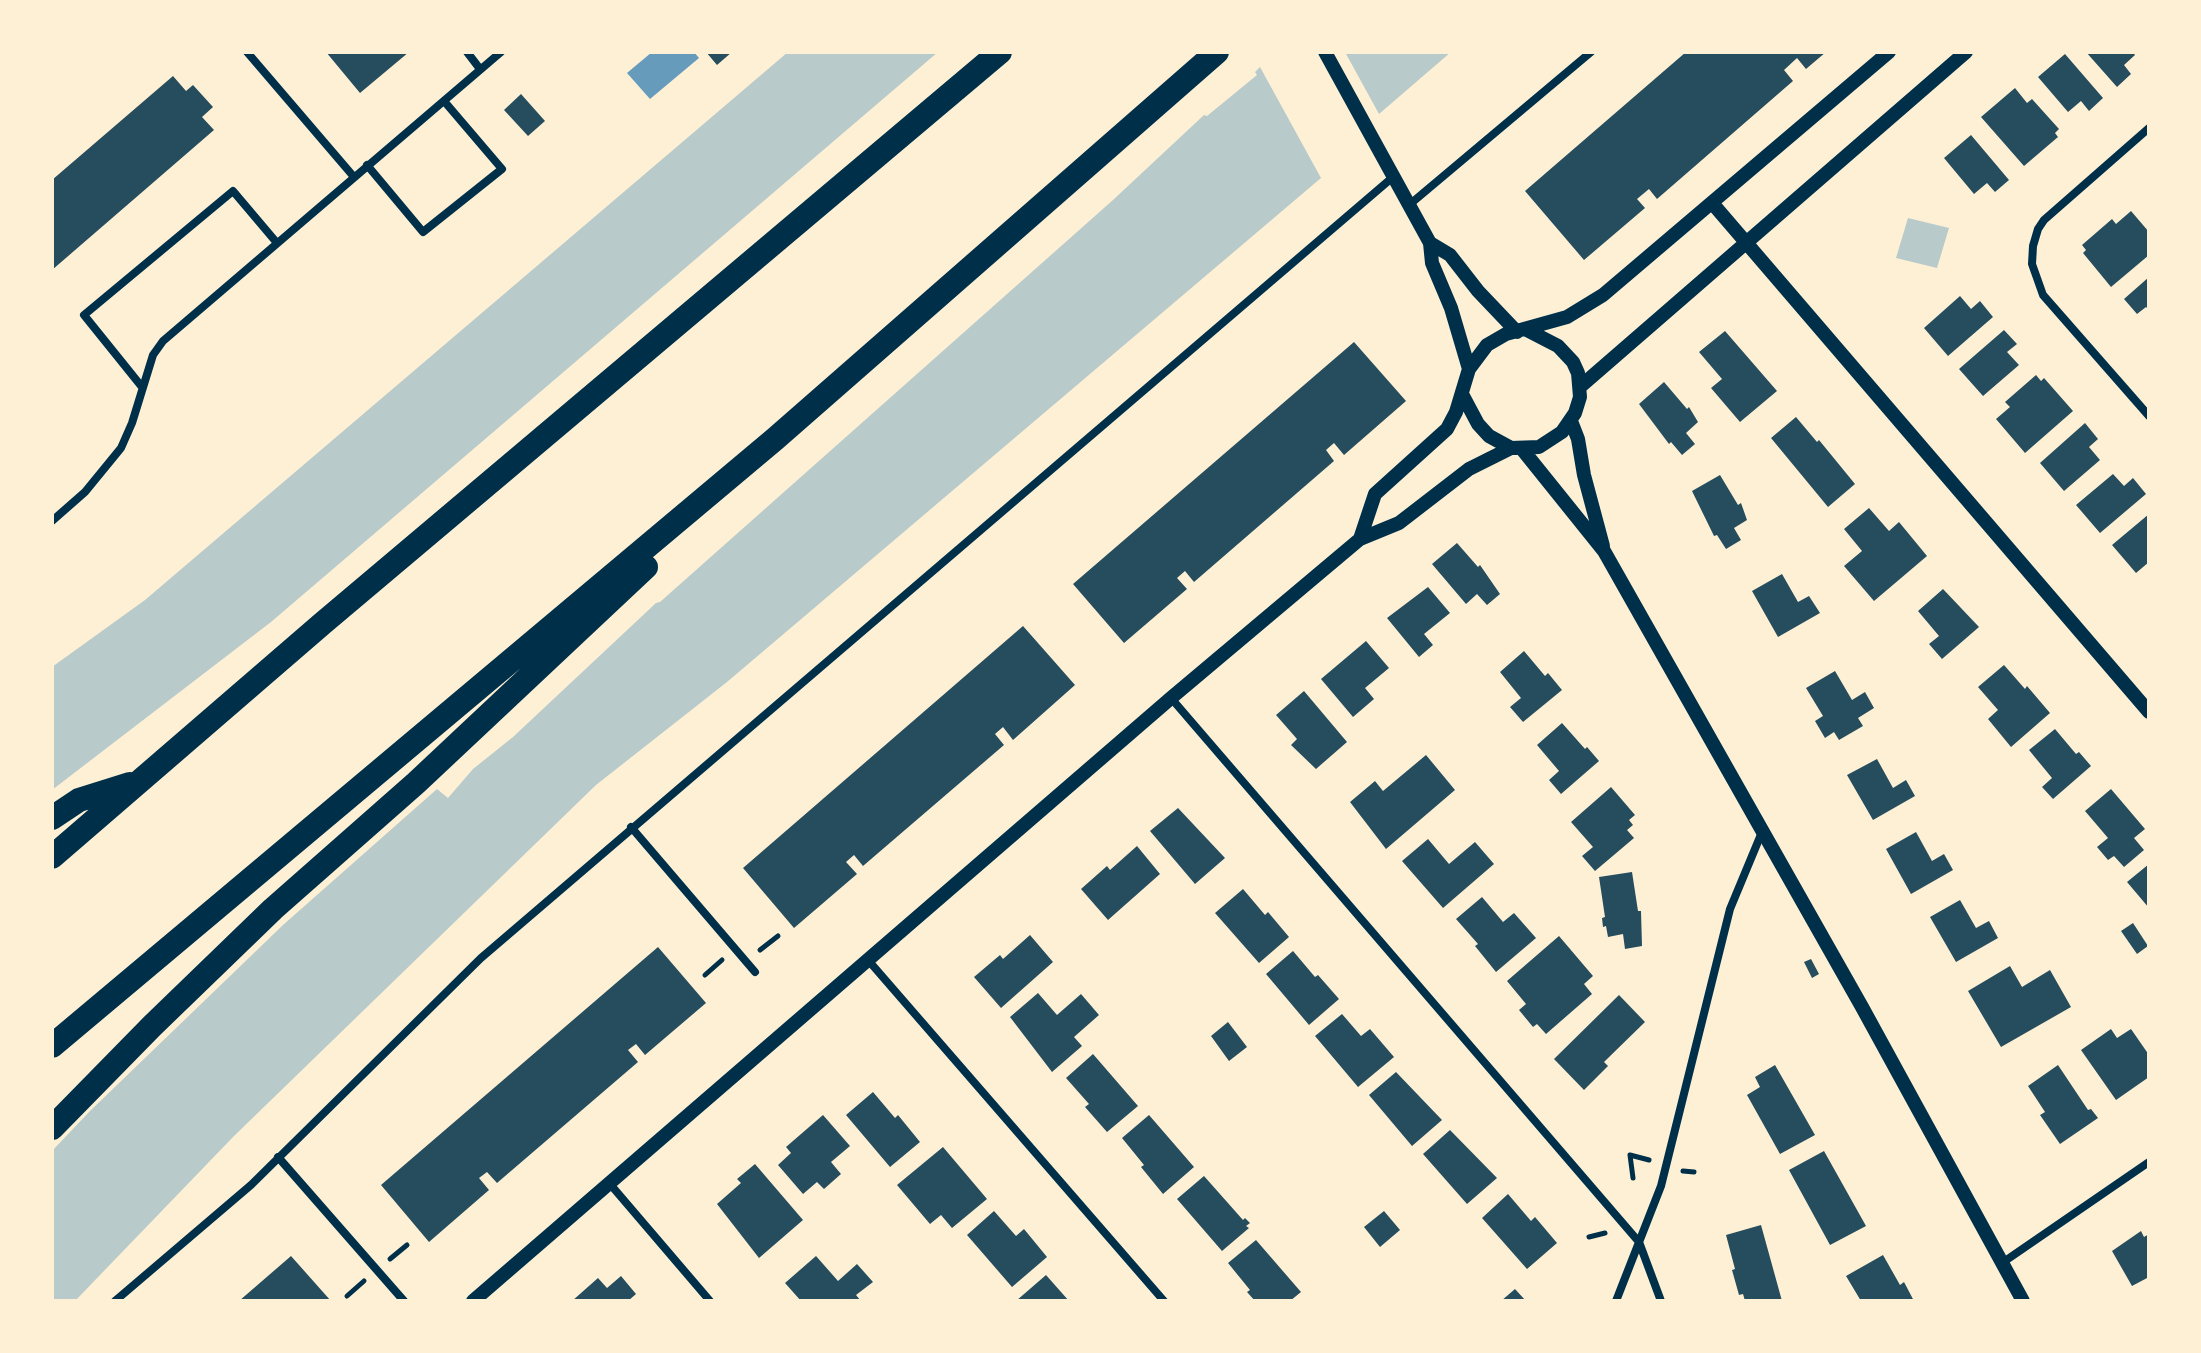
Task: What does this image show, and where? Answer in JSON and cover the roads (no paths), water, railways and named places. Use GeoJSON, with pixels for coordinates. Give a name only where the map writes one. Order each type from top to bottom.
{"type":"FeatureCollection","features":[{"type":"Feature","properties":{"kind":"highway"},"geometry":{"type":"LineString","coordinates":[[52,857],[335,613],[1000,52]]}},
{"type":"Feature","properties":{"kind":"highway"},"geometry":{"type":"LineString","coordinates":[[52,1046],[775,439],[1217,52]]}},
{"type":"Feature","properties":{"kind":"highway"},"geometry":{"type":"LineString","coordinates":[[52,1128],[273,909],[416,783],[603,609],[775,439]]}},
{"type":"Feature","properties":{"kind":"highway"},"geometry":{"type":"LineString","coordinates":[[52,818],[79,800],[139,781]]}},
{"type":"Feature","properties":{"kind":"street"},"geometry":{"type":"LineString","coordinates":[[247,52],[354,177]]}},
{"type":"Feature","properties":{"kind":"street"},"geometry":{"type":"LineString","coordinates":[[467,52],[480,69]]}},
{"type":"Feature","properties":{"kind":"street"},"geometry":{"type":"LineString","coordinates":[[52,521],[103,473],[121,448],[153,355],[163,341],[501,52]]}},
{"type":"Feature","properties":{"kind":"street"},"geometry":{"type":"LineString","coordinates":[[1325,52],[1430,243],[1432,263],[1451,308],[1469,369]]}},
{"type":"Feature","properties":{"kind":"street"},"geometry":{"type":"LineString","coordinates":[[1409,205],[1591,52]]}},
{"type":"Feature","properties":{"kind":"street"},"geometry":{"type":"LineString","coordinates":[[1360,539],[1375,494],[1439,438],[1456,412],[1469,369],[1487,345],[1500,337],[1567,317],[1592,304],[1623,281],[1889,52]]}},
{"type":"Feature","properties":{"kind":"street"},"geometry":{"type":"LineString","coordinates":[[1581,386],[1966,52]]}},
{"type":"Feature","properties":{"kind":"street"},"geometry":{"type":"LineString","coordinates":[[367,165],[423,232],[502,169],[444,101]]}},
{"type":"Feature","properties":{"kind":"street"},"geometry":{"type":"LineString","coordinates":[[2149,128],[2044,220],[2033,246],[2034,275],[2043,295],[2149,416]]}},
{"type":"Feature","properties":{"kind":"street"},"geometry":{"type":"LineString","coordinates":[[115,1301],[251,1185],[453,983],[631,827],[1393,177]]}},
{"type":"Feature","properties":{"kind":"street"},"geometry":{"type":"LineString","coordinates":[[142,387],[84,315],[233,191],[277,243]]}},
{"type":"Feature","properties":{"kind":"street"},"geometry":{"type":"LineString","coordinates":[[1713,204],[2149,712]]}},
{"type":"Feature","properties":{"kind":"street"},"geometry":{"type":"LineString","coordinates":[[473,1301],[1171,698],[1360,539],[1399,523],[1469,469],[1516,449],[1539,447],[1552,440],[1571,421],[1581,386],[1567,354],[1548,340],[1522,331],[1478,291],[1450,255],[1430,243]]}},
{"type":"Feature","properties":{"kind":"street"},"geometry":{"type":"LineString","coordinates":[[1462,394],[1478,424],[1489,436],[1516,449],[1604,551],[2023,1301]]}},
{"type":"Feature","properties":{"kind":"street"},"geometry":{"type":"LineString","coordinates":[[1571,421],[1604,551]]}},
{"type":"Feature","properties":{"kind":"street"},"geometry":{"type":"LineString","coordinates":[[1171,698],[1639,1242],[1661,1301]]}},
{"type":"Feature","properties":{"kind":"street"},"geometry":{"type":"LineString","coordinates":[[631,827],[755,972]]}},
{"type":"Feature","properties":{"kind":"street"},"geometry":{"type":"LineString","coordinates":[[1616,1301],[1661,1186],[1730,909],[1762,832]]}},
{"type":"Feature","properties":{"kind":"street"},"geometry":{"type":"LineString","coordinates":[[868,960],[1164,1301]]}},
{"type":"Feature","properties":{"kind":"street"},"geometry":{"type":"LineString","coordinates":[[278,1157],[404,1301]]}},
{"type":"Feature","properties":{"kind":"street"},"geometry":{"type":"LineString","coordinates":[[2002,1263],[2149,1162]]}},
{"type":"Feature","properties":{"kind":"street"},"geometry":{"type":"LineString","coordinates":[[610,1184],[710,1301]]}},
{"type":"Feature","properties":{"kind":"water"},"geometry":{"type":"Polygon","coordinates":[[[652,52],[694,52],[699,58],[650,99],[627,73],[652,52]]]}}]}
